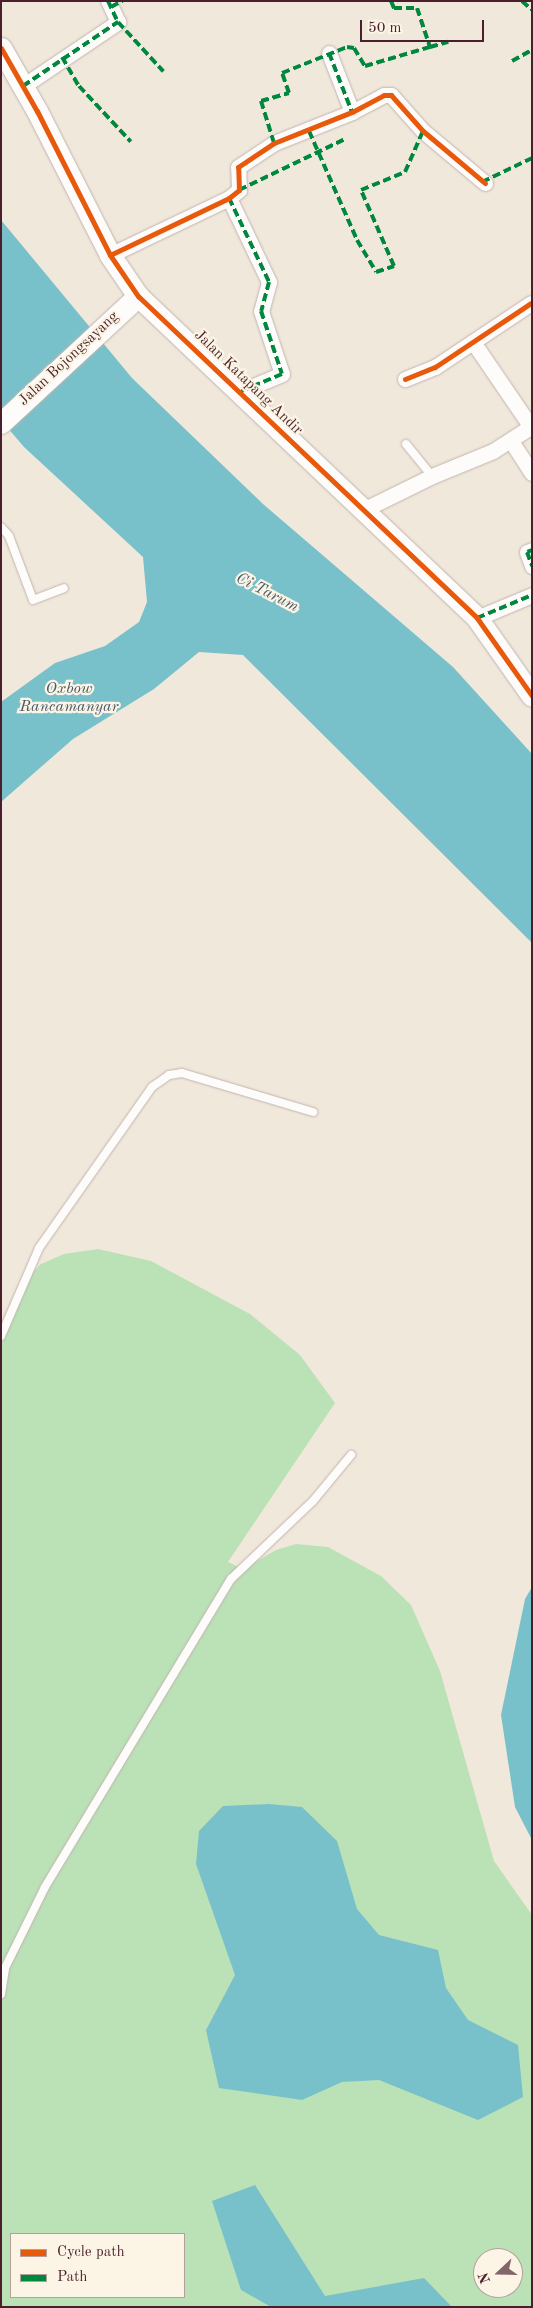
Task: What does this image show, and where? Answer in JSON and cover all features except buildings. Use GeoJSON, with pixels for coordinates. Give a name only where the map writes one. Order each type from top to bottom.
{"type":"FeatureCollection","features":[{"type":"Feature","properties":{"kind":"street"},"geometry":{"type":"LineString","coordinates":[[23,86],[118,22],[108,1]]}},
{"type":"Feature","properties":{"kind":"street","name":"Jalan Katapang Andir"},"geometry":{"type":"LineString","coordinates":[[1,48],[23,86],[110,255],[138,296],[477,618],[532,696]]}},
{"type":"Feature","properties":{"kind":"street"},"geometry":{"type":"LineString","coordinates":[[329,53],[352,112]]}},
{"type":"Feature","properties":{"kind":"street"},"geometry":{"type":"LineString","coordinates":[[110,255],[229,198],[239,190],[238,167],[257,154],[391,95],[423,132],[485,183]]}},
{"type":"Feature","properties":{"kind":"street"},"geometry":{"type":"LineString","coordinates":[[229,198],[269,282],[261,311],[282,374],[239,392]]}},
{"type":"Feature","properties":{"kind":"street","name":"Jalan Bojongsayang"},"geometry":{"type":"LineString","coordinates":[[1,422],[138,296]]}},
{"type":"Feature","properties":{"kind":"street"},"geometry":{"type":"LineString","coordinates":[[405,379],[435,367],[531,303]]}},
{"type":"Feature","properties":{"kind":"street"},"geometry":{"type":"LineString","coordinates":[[363,510],[432,476],[511,441],[531,427],[473,342]]}},
{"type":"Feature","properties":{"kind":"street"},"geometry":{"type":"LineString","coordinates":[[511,441],[532,473]]}},
{"type":"Feature","properties":{"kind":"street"},"geometry":{"type":"LineString","coordinates":[[532,550],[526,552],[532,566]]}},
{"type":"Feature","properties":{"kind":"street"},"geometry":{"type":"LineString","coordinates":[[477,618],[532,595]]}},
{"type":"Feature","properties":{"kind":"lane"},"geometry":{"type":"LineString","coordinates":[[406,444],[432,476]]}},
{"type":"Feature","properties":{"kind":"lane"},"geometry":{"type":"LineString","coordinates":[[1,527],[9,536],[33,600],[64,588]]}},
{"type":"Feature","properties":{"kind":"lane"},"geometry":{"type":"LineString","coordinates":[[1,1336],[39,1248],[152,1087],[169,1076],[182,1073],[313,1112]]}},
{"type":"Feature","properties":{"kind":"lane"},"geometry":{"type":"LineString","coordinates":[[1,1994],[5,1968],[45,1887],[231,1579],[313,1501],[351,1455]]}},
{"type":"Feature","properties":{"kind":"green space"},"geometry":{"type":"Polygon","coordinates":[[[98,1249],[151,1261],[250,1314],[300,1355],[335,1403],[228,1562],[243,1569],[276,1550],[296,1544],[328,1547],[381,1576],[411,1605],[440,1671],[494,1861],[532,1915],[532,2307],[1,2307],[1,1342],[29,1276],[41,1264],[64,1254],[98,1249]]]}},
{"type":"Feature","properties":{"kind":"water"},"geometry":{"type":"Polygon","coordinates":[[[1,220],[132,378],[263,504],[453,667],[532,754],[532,943],[243,655],[199,652],[154,689],[73,739],[1,802],[1,702],[55,663],[105,646],[139,622],[147,602],[143,557],[24,447],[1,420],[1,220]]]}},
{"type":"Feature","properties":{"kind":"water"},"geometry":{"type":"Polygon","coordinates":[[[532,1587],[532,1840],[515,1807],[501,1715],[525,1599],[532,1587]]]}},
{"type":"Feature","properties":{"kind":"water"},"geometry":{"type":"Polygon","coordinates":[[[269,1804],[302,1807],[337,1841],[357,1909],[379,1935],[438,1950],[446,1988],[468,2020],[518,2045],[523,2097],[478,2120],[379,2080],[342,2082],[302,2100],[219,2088],[206,2030],[235,1975],[196,1864],[199,1831],[223,1806],[269,1804]]]}},
{"type":"Feature","properties":{"kind":"water"},"geometry":{"type":"Polygon","coordinates":[[[255,2185],[325,2296],[424,2278],[452,2307],[271,2307],[241,2290],[212,2201],[255,2185]]]}},
{"type":"Feature","properties":{"kind":"marked path"},"geometry":{"type":"LineString","coordinates":[[108,1],[118,22],[163,71]]}},
{"type":"Feature","properties":{"kind":"marked path"},"geometry":{"type":"LineString","coordinates":[[111,7],[122,1]]}},
{"type":"Feature","properties":{"kind":"marked path"},"geometry":{"type":"LineString","coordinates":[[391,1],[394,8],[417,8],[430,47],[448,42]]}},
{"type":"Feature","properties":{"kind":"marked path"},"geometry":{"type":"LineString","coordinates":[[522,1],[532,10]]}},
{"type":"Feature","properties":{"kind":"marked path"},"geometry":{"type":"LineString","coordinates":[[23,86],[118,22]]}},
{"type":"Feature","properties":{"kind":"marked path"},"geometry":{"type":"LineString","coordinates":[[274,143],[261,101],[289,93],[282,73],[347,47],[354,48],[365,66],[430,47]]}},
{"type":"Feature","properties":{"kind":"marked path"},"geometry":{"type":"LineString","coordinates":[[512,61],[532,50]]}},
{"type":"Feature","properties":{"kind":"marked path"},"geometry":{"type":"LineString","coordinates":[[329,53],[352,112]]}},
{"type":"Feature","properties":{"kind":"marked path"},"geometry":{"type":"LineString","coordinates":[[62,57],[79,86],[131,142]]}},
{"type":"Feature","properties":{"kind":"marked path"},"geometry":{"type":"LineString","coordinates":[[309,131],[357,240],[376,272],[394,266],[361,190],[405,172],[423,131]]}},
{"type":"Feature","properties":{"kind":"marked path"},"geometry":{"type":"LineString","coordinates":[[239,190],[345,139]]}},
{"type":"Feature","properties":{"kind":"marked path"},"geometry":{"type":"LineString","coordinates":[[482,182],[532,158]]}},
{"type":"Feature","properties":{"kind":"marked path"},"geometry":{"type":"LineString","coordinates":[[229,198],[269,282],[261,311],[282,374],[239,392]]}},
{"type":"Feature","properties":{"kind":"marked path"},"geometry":{"type":"LineString","coordinates":[[532,550],[527,552],[532,566]]}},
{"type":"Feature","properties":{"kind":"marked path"},"geometry":{"type":"LineString","coordinates":[[477,618],[532,595]]}},
{"type":"Feature","properties":{"kind":"cycle path"},"geometry":{"type":"LineString","coordinates":[[1,48],[37,111],[110,255],[138,296],[477,618],[532,696]]}},
{"type":"Feature","properties":{"kind":"cycle path"},"geometry":{"type":"LineString","coordinates":[[110,255],[229,198],[239,190],[238,167],[274,143],[352,112],[384,95],[391,95],[423,131],[485,183]]}},
{"type":"Feature","properties":{"kind":"cycle path"},"geometry":{"type":"LineString","coordinates":[[405,379],[435,367],[531,303]]}},
{"type":"Feature","properties":{"kind":"water label","name":"Ci Tarum"},"geometry":{"type":"Point","coordinates":[267,593]}},
{"type":"Feature","properties":{"kind":"water label","name":"Oxbow Rancamanyar"},"geometry":{"type":"Point","coordinates":[69,698]}}]}
